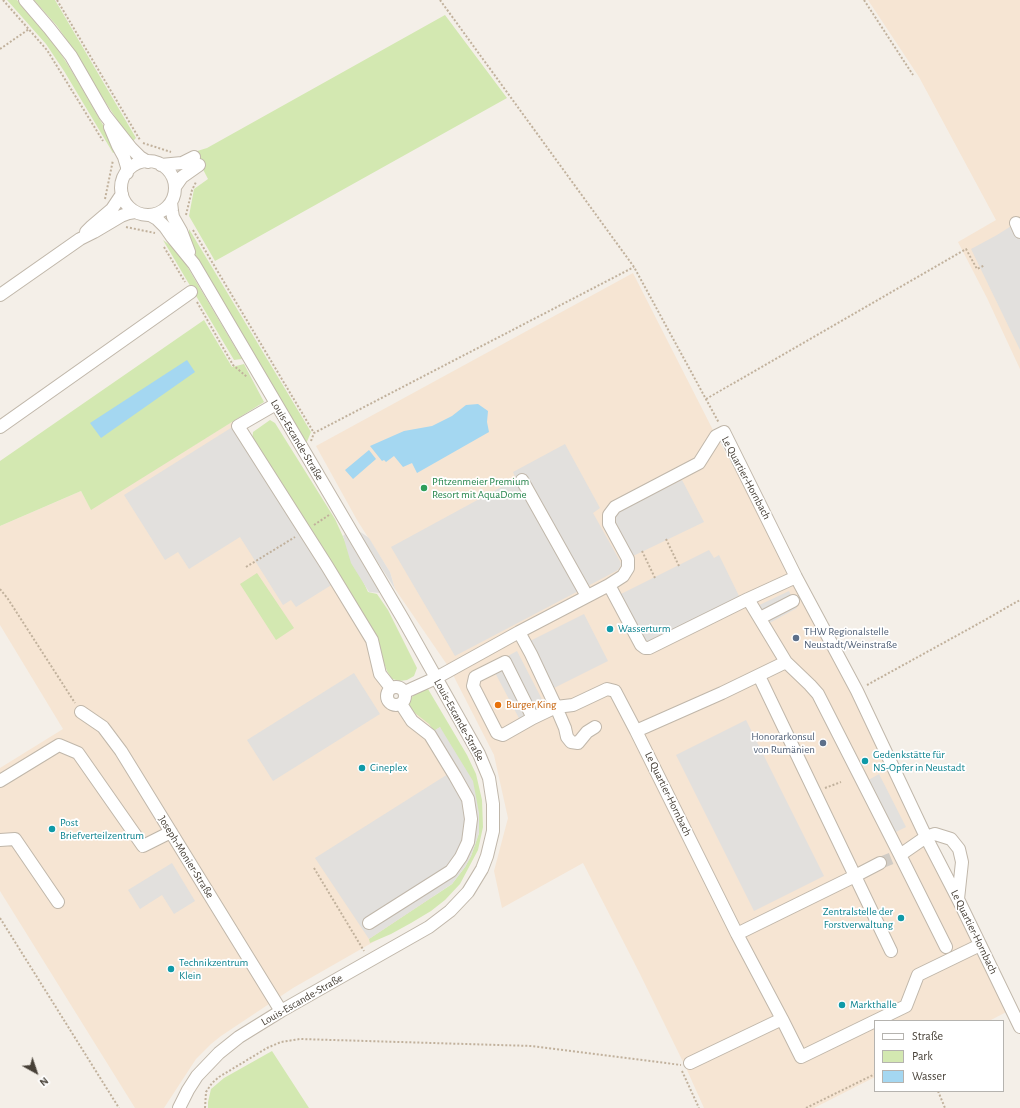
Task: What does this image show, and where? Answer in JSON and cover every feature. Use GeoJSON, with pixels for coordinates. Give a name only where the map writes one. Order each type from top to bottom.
{"type":"FeatureCollection","features":[{"type":"Feature","properties":{"kind":"street"},"geometry":{"type":"LineString","coordinates":[[24,0],[71,56],[106,115],[134,152],[148,162]]}},
{"type":"Feature","properties":{"kind":"street"},"geometry":{"type":"LineString","coordinates":[[106,115],[127,166],[127,172],[122,185],[122,194],[127,204],[135,212],[142,215],[150,215],[161,212],[172,202],[175,187],[173,178],[165,167],[148,162],[136,165],[127,172]]}},
{"type":"Feature","properties":{"kind":"street"},"geometry":{"type":"LineString","coordinates":[[161,165],[182,164],[197,161],[175,187]]}},
{"type":"Feature","properties":{"kind":"street"},"geometry":{"type":"LineString","coordinates":[[80,239],[92,226],[112,209],[122,194]]}},
{"type":"Feature","properties":{"kind":"street","name":"Louis-Escande-Straße"},"geometry":{"type":"LineString","coordinates":[[172,202],[173,217],[181,231],[194,264]]}},
{"type":"Feature","properties":{"kind":"street"},"geometry":{"type":"LineString","coordinates":[[0,295],[80,239],[121,216],[135,212]]}},
{"type":"Feature","properties":{"kind":"street","name":"Louis-Escande-Straße"},"geometry":{"type":"LineString","coordinates":[[150,215],[165,227],[194,264],[403,619],[479,754],[489,778],[494,811],[493,831],[484,862],[476,880],[468,892],[450,911],[429,927],[281,1011],[239,1037],[219,1053],[197,1076],[179,1108]]}},
{"type":"Feature","properties":{"kind":"street"},"geometry":{"type":"LineString","coordinates":[[0,427],[191,292]]}},
{"type":"Feature","properties":{"kind":"street"},"geometry":{"type":"LineString","coordinates":[[276,404],[238,426],[372,640],[380,674],[390,688]]}},
{"type":"Feature","properties":{"kind":"street","name":"Le Quartier-Hornbach"},"geometry":{"type":"LineString","coordinates":[[405,692],[436,678],[623,576],[628,568],[628,559],[609,524],[609,515],[615,507],[699,463],[716,436],[724,432],[796,577],[857,691],[926,838],[958,899],[1020,1027]]}},
{"type":"Feature","properties":{"kind":"street"},"geometry":{"type":"LineString","coordinates":[[522,480],[587,596]]}},
{"type":"Feature","properties":{"kind":"street"},"geometry":{"type":"LineString","coordinates":[[609,585],[641,645],[645,648],[649,648],[748,598],[796,577]]}},
{"type":"Feature","properties":{"kind":"street"},"geometry":{"type":"LineString","coordinates":[[748,598],[786,662],[818,694],[946,947]]}},
{"type":"Feature","properties":{"kind":"street"},"geometry":{"type":"LineString","coordinates":[[760,618],[794,601]]}},
{"type":"Feature","properties":{"kind":"street"},"geometry":{"type":"LineString","coordinates":[[519,632],[556,706],[567,737],[571,742],[578,742],[587,732],[595,727]]}},
{"type":"Feature","properties":{"kind":"street"},"geometry":{"type":"LineString","coordinates":[[533,718],[505,662],[475,677],[473,686],[497,733],[503,735],[556,706]]}},
{"type":"Feature","properties":{"kind":"street"},"geometry":{"type":"LineString","coordinates":[[636,731],[759,676],[786,662]]}},
{"type":"Feature","properties":{"kind":"street"},"geometry":{"type":"LineString","coordinates":[[759,676],[891,951]]}},
{"type":"Feature","properties":{"kind":"street"},"geometry":{"type":"LineString","coordinates":[[399,687],[405,692],[404,700],[401,704],[393,705],[388,701],[387,693],[390,688],[399,687]]}},
{"type":"Feature","properties":{"kind":"street","name":"Le Quartier-Hornbach"},"geometry":{"type":"LineString","coordinates":[[556,706],[573,706],[608,689],[615,691],[737,934],[782,1019],[800,1058],[874,1022]]}},
{"type":"Feature","properties":{"kind":"street"},"geometry":{"type":"LineString","coordinates":[[369,923],[451,871],[462,857],[468,842],[471,819],[468,799],[430,735],[412,721],[401,704]]}},
{"type":"Feature","properties":{"kind":"street","name":"Joseph-Monier-Straße"},"geometry":{"type":"LineString","coordinates":[[81,712],[103,727],[117,745],[281,1011]]}},
{"type":"Feature","properties":{"kind":"street"},"geometry":{"type":"LineString","coordinates":[[0,781],[59,745],[78,753],[143,846],[171,832]]}},
{"type":"Feature","properties":{"kind":"street"},"geometry":{"type":"LineString","coordinates":[[900,855],[926,838],[935,834],[951,839],[959,849],[962,862],[958,899]]}},
{"type":"Feature","properties":{"kind":"street"},"geometry":{"type":"LineString","coordinates":[[0,840],[15,839],[58,902]]}},
{"type":"Feature","properties":{"kind":"street"},"geometry":{"type":"LineString","coordinates":[[737,934],[880,863]]}},
{"type":"Feature","properties":{"kind":"street","name":"Le Quartier-Hornbach"},"geometry":{"type":"LineString","coordinates":[[877,1020],[906,1006],[918,975],[980,945]]}},
{"type":"Feature","properties":{"kind":"street"},"geometry":{"type":"LineString","coordinates":[[685,1064],[782,1019]]}},
{"type":"Feature","properties":{"kind":"path"},"geometry":{"type":"LineString","coordinates":[[3,0],[47,50],[106,146]]}},
{"type":"Feature","properties":{"kind":"path"},"geometry":{"type":"LineString","coordinates":[[57,0],[142,143],[176,154]]}},
{"type":"Feature","properties":{"kind":"path"},"geometry":{"type":"LineString","coordinates":[[440,0],[634,267],[724,432]]}},
{"type":"Feature","properties":{"kind":"path"},"geometry":{"type":"LineString","coordinates":[[864,0],[913,75]]}},
{"type":"Feature","properties":{"kind":"path"},"geometry":{"type":"LineString","coordinates":[[0,49],[29,29]]}},
{"type":"Feature","properties":{"kind":"path"},"geometry":{"type":"LineString","coordinates":[[106,205],[105,198],[113,158]]}},
{"type":"Feature","properties":{"kind":"path"},"geometry":{"type":"LineString","coordinates":[[187,218],[185,216],[192,190],[197,180]]}},
{"type":"Feature","properties":{"kind":"path"},"geometry":{"type":"LineString","coordinates":[[190,225],[314,433],[634,267]]}},
{"type":"Feature","properties":{"kind":"path"},"geometry":{"type":"LineString","coordinates":[[706,399],[966,249],[977,269],[985,265]]}},
{"type":"Feature","properties":{"kind":"path"},"geometry":{"type":"LineString","coordinates":[[246,567],[338,509]]}},
{"type":"Feature","properties":{"kind":"path"},"geometry":{"type":"LineString","coordinates":[[666,539],[678,566]]}},
{"type":"Feature","properties":{"kind":"path"},"geometry":{"type":"LineString","coordinates":[[642,551],[655,578]]}},
{"type":"Feature","properties":{"kind":"path"},"geometry":{"type":"LineString","coordinates":[[0,589],[81,712]]}},
{"type":"Feature","properties":{"kind":"path"},"geometry":{"type":"LineString","coordinates":[[857,691],[1020,600]]}},
{"type":"Feature","properties":{"kind":"path"},"geometry":{"type":"LineString","coordinates":[[815,793],[841,782]]}},
{"type":"Feature","properties":{"kind":"path"},"geometry":{"type":"LineString","coordinates":[[314,868],[370,960]]}},
{"type":"Feature","properties":{"kind":"path"},"geometry":{"type":"LineString","coordinates":[[0,918],[119,1108]]}},
{"type":"Feature","properties":{"kind":"path"},"geometry":{"type":"LineString","coordinates":[[205,1108],[206,1092],[212,1083],[219,1077],[267,1048],[281,1042],[300,1039],[532,1046],[685,1064],[699,1108]]}},
{"type":"Feature","properties":{"kind":"path"},"geometry":{"type":"LineString","coordinates":[[806,1108],[874,1074]]}},
{"type":"Feature","properties":{"kind":"path"},"geometry":{"type":"LineString","coordinates":[[938,1092],[946,1108]]}},
{"type":"Feature","properties":{"kind":"shaded area"},"geometry":{"type":"Polygon","coordinates":[[[868,0],[1020,0],[1020,369],[987,298],[958,242],[996,220],[919,77],[868,0]]]}},
{"type":"Feature","properties":{"kind":"shaded area"},"geometry":{"type":"Polygon","coordinates":[[[1016,223],[1020,232],[1020,350],[971,249],[1016,223]]]}},
{"type":"Feature","properties":{"kind":"shaded area"},"geometry":{"type":"Polygon","coordinates":[[[633,273],[716,436],[865,695],[1016,1007],[991,1020],[874,1020],[874,1078],[814,1108],[704,1108],[639,972],[583,863],[502,908],[494,871],[508,818],[494,755],[450,669],[395,589],[390,572],[357,520],[316,446],[633,273]]]}},
{"type":"Feature","properties":{"kind":"shaded area"},"geometry":{"type":"Polygon","coordinates":[[[233,421],[334,585],[368,645],[376,675],[399,710],[426,696],[466,763],[431,909],[293,988],[221,1036],[196,1059],[164,1108],[135,1108],[0,891],[0,768],[63,729],[0,625],[0,526],[81,491],[91,509],[233,421]]]}},
{"type":"Feature","properties":{"kind":"shaded area"},"geometry":{"type":"Polygon","coordinates":[[[234,426],[333,584],[296,607],[291,600],[283,605],[240,537],[189,569],[178,552],[165,560],[124,495],[234,426]]]}},
{"type":"Feature","properties":{"kind":"shaded area"},"geometry":{"type":"Polygon","coordinates":[[[565,444],[600,508],[593,513],[620,561],[620,567],[618,570],[455,656],[391,547],[516,479],[513,472],[565,444]]]}},
{"type":"Feature","properties":{"kind":"shaded area"},"geometry":{"type":"Polygon","coordinates":[[[682,480],[704,522],[631,557],[614,524],[614,518],[617,512],[682,480]]]}},
{"type":"Feature","properties":{"kind":"shaded area"},"geometry":{"type":"Polygon","coordinates":[[[358,531],[369,538],[390,572],[395,589],[358,531]]]}},
{"type":"Feature","properties":{"kind":"shaded area"},"geometry":{"type":"Polygon","coordinates":[[[345,534],[380,593],[369,592],[351,563],[343,536],[345,534]]]}},
{"type":"Feature","properties":{"kind":"shaded area"},"geometry":{"type":"Polygon","coordinates":[[[709,550],[714,558],[719,555],[740,598],[649,643],[644,641],[619,595],[709,550]]]}},
{"type":"Feature","properties":{"kind":"shaded area"},"geometry":{"type":"Polygon","coordinates":[[[789,591],[797,608],[764,626],[753,608],[789,591]]]}},
{"type":"Feature","properties":{"kind":"shaded area"},"geometry":{"type":"Polygon","coordinates":[[[584,614],[608,661],[554,688],[530,641],[584,614]]]}},
{"type":"Feature","properties":{"kind":"shaded area"},"geometry":{"type":"Polygon","coordinates":[[[517,651],[548,711],[522,724],[491,665],[517,651]]]}},
{"type":"Feature","properties":{"kind":"shaded area"},"geometry":{"type":"Polygon","coordinates":[[[354,673],[380,714],[273,781],[247,740],[354,673]]]}},
{"type":"Feature","properties":{"kind":"shaded area"},"geometry":{"type":"Polygon","coordinates":[[[746,720],[824,876],[754,911],[676,755],[746,720]]]}},
{"type":"Feature","properties":{"kind":"shaded area"},"geometry":{"type":"Polygon","coordinates":[[[440,727],[473,781],[479,813],[479,833],[475,845],[465,867],[452,884],[369,939],[315,858],[448,774],[426,736],[440,727]]]}},
{"type":"Feature","properties":{"kind":"shaded area"},"geometry":{"type":"Polygon","coordinates":[[[879,774],[906,827],[892,834],[865,782],[879,774]]]}},
{"type":"Feature","properties":{"kind":"shaded area"},"geometry":{"type":"Polygon","coordinates":[[[172,863],[195,901],[174,914],[162,895],[140,909],[128,890],[172,863]]]}},
{"type":"Feature","properties":{"kind":"green space"},"geometry":{"type":"Polygon","coordinates":[[[7,0],[17,0],[56,46],[118,151],[113,153],[46,44],[7,0]]]}},
{"type":"Feature","properties":{"kind":"green space"},"geometry":{"type":"Polygon","coordinates":[[[34,0],[55,0],[136,138],[132,142],[102,97],[73,49],[57,26],[34,0]]]}},
{"type":"Feature","properties":{"kind":"green space"},"geometry":{"type":"Polygon","coordinates":[[[445,15],[507,98],[215,261],[189,216],[194,189],[208,179],[194,152],[207,148],[445,15]]]}},
{"type":"Feature","properties":{"kind":"green space"},"geometry":{"type":"Polygon","coordinates":[[[189,229],[311,432],[306,444],[189,244],[189,229]]]}},
{"type":"Feature","properties":{"kind":"green space"},"geometry":{"type":"Polygon","coordinates":[[[163,240],[178,251],[242,359],[234,360],[163,240]]]}},
{"type":"Feature","properties":{"kind":"green space"},"geometry":{"type":"Polygon","coordinates":[[[204,320],[232,367],[244,364],[264,402],[91,510],[81,491],[0,526],[0,461],[204,320]]]}},
{"type":"Feature","properties":{"kind":"green space"},"geometry":{"type":"Polygon","coordinates":[[[270,420],[275,423],[335,519],[368,592],[377,594],[388,610],[417,668],[414,676],[407,680],[400,681],[392,679],[382,658],[252,440],[253,432],[270,420]]]}},
{"type":"Feature","properties":{"kind":"green space"},"geometry":{"type":"Polygon","coordinates":[[[257,573],[294,628],[276,640],[240,584],[257,573]]]}},
{"type":"Feature","properties":{"kind":"green space"},"geometry":{"type":"Polygon","coordinates":[[[428,689],[467,755],[476,774],[482,800],[483,827],[478,850],[460,884],[445,900],[431,911],[411,923],[370,943],[369,939],[452,884],[465,867],[471,856],[479,833],[440,727],[434,731],[429,724],[411,710],[408,704],[410,699],[417,692],[428,689]]]}},
{"type":"Feature","properties":{"kind":"green space"},"geometry":{"type":"Polygon","coordinates":[[[272,1051],[309,1108],[208,1108],[211,1089],[224,1078],[272,1051]]]}},
{"type":"Feature","properties":{"kind":"water"},"geometry":{"type":"Polygon","coordinates":[[[187,360],[195,372],[101,438],[90,423],[187,360]]]}},
{"type":"Feature","properties":{"kind":"water"},"geometry":{"type":"Polygon","coordinates":[[[478,404],[488,411],[487,422],[489,432],[417,473],[412,463],[403,467],[394,456],[386,462],[384,460],[382,461],[370,446],[404,431],[432,426],[452,416],[466,405],[478,404]]]}},
{"type":"Feature","properties":{"kind":"water"},"geometry":{"type":"Polygon","coordinates":[[[369,450],[376,459],[353,479],[345,470],[369,450]]]}},
{"type":"Feature","properties":{"kind":"tunnel"},"geometry":{"type":"LineString","coordinates":[[880,863],[900,855]]}},
{"type":"Feature","properties":{"kind":"place","name":"Pfitzenmeier Premium Resort mit AquaDome"},"geometry":{"type":"Point","coordinates":[424,488]}},
{"type":"Feature","properties":{"kind":"place","name":"Wasserturm"},"geometry":{"type":"Point","coordinates":[610,629]}},
{"type":"Feature","properties":{"kind":"place","name":"THW Regionalstelle Neustadt/Weinstraße"},"geometry":{"type":"Point","coordinates":[796,638]}},
{"type":"Feature","properties":{"kind":"place","name":"Burger King"},"geometry":{"type":"Point","coordinates":[498,705]}},
{"type":"Feature","properties":{"kind":"place","name":"Honorarkonsul von Rumänien"},"geometry":{"type":"Point","coordinates":[823,743]}},
{"type":"Feature","properties":{"kind":"place","name":"Gedenkstätte für NS-Opfer in Neustadt"},"geometry":{"type":"Point","coordinates":[865,761]}},
{"type":"Feature","properties":{"kind":"place","name":"Cineplex"},"geometry":{"type":"Point","coordinates":[362,768]}},
{"type":"Feature","properties":{"kind":"place","name":"Post Briefverteilzentrum"},"geometry":{"type":"Point","coordinates":[52,829]}},
{"type":"Feature","properties":{"kind":"place","name":"Zentralstelle der Forstverwaltung"},"geometry":{"type":"Point","coordinates":[901,918]}},
{"type":"Feature","properties":{"kind":"place","name":"Technikzentrum Klein"},"geometry":{"type":"Point","coordinates":[171,969]}},
{"type":"Feature","properties":{"kind":"place","name":"Markthalle"},"geometry":{"type":"Point","coordinates":[842,1005]}}]}
